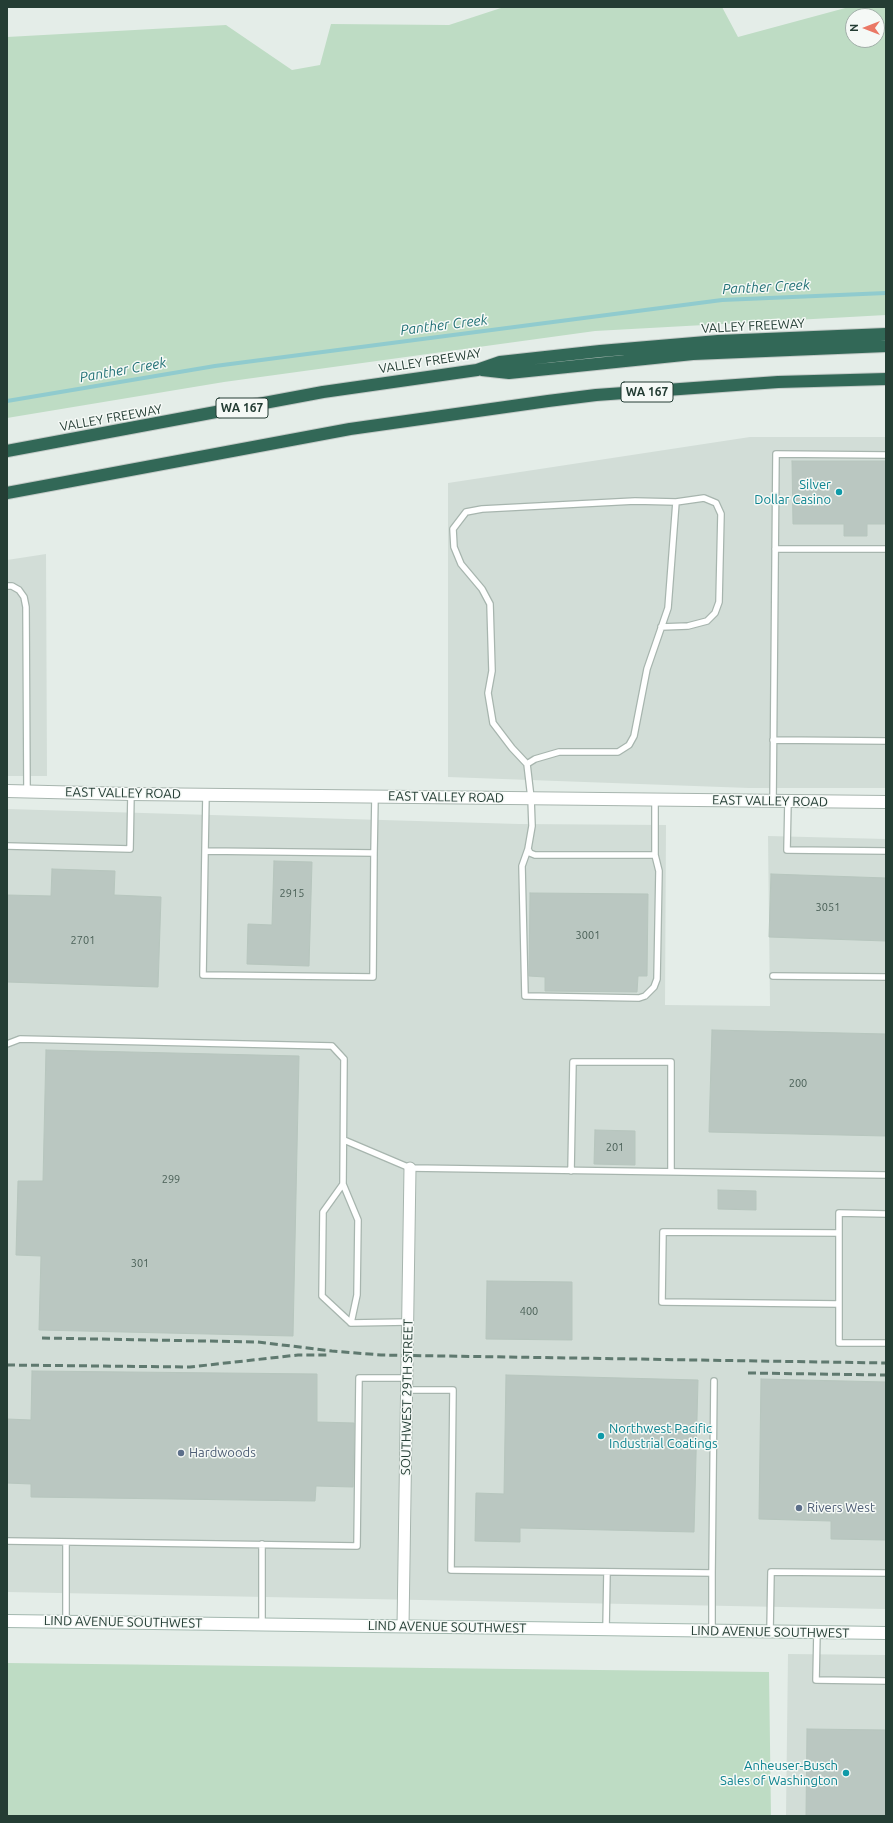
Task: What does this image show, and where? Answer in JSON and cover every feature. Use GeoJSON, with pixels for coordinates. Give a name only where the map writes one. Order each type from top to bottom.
{"type":"FeatureCollection","features":[{"type":"Feature","properties":{"kind":"highway","name":"VALLEY FREEWAY"},"geometry":{"type":"LineString","coordinates":[[7,451],[323,392],[477,370],[500,362],[600,351],[718,341],[886,334]]}},
{"type":"Feature","properties":{"kind":"highway"},"geometry":{"type":"LineString","coordinates":[[477,370],[509,373],[693,354],[886,346]]}},
{"type":"Feature","properties":{"kind":"highway","name":"WA 167"},"geometry":{"type":"LineString","coordinates":[[7,493],[350,430],[548,401],[596,395],[778,382],[886,379]]}},
{"type":"Feature","properties":{"kind":"street","name":"EAST VALLEY ROAD"},"geometry":{"type":"LineString","coordinates":[[7,791],[27,790],[131,794],[886,802]]}},
{"type":"Feature","properties":{"kind":"street","name":"SOUTHWEST 29TH STREET"},"geometry":{"type":"LineString","coordinates":[[403,1626],[410,1168]]}},
{"type":"Feature","properties":{"kind":"street","name":"LIND AVENUE SOUTHWEST"},"geometry":{"type":"LineString","coordinates":[[7,1621],[886,1634]]}},
{"type":"Feature","properties":{"kind":"lane"},"geometry":{"type":"LineString","coordinates":[[773,801],[776,454],[886,455]]}},
{"type":"Feature","properties":{"kind":"lane"},"geometry":{"type":"LineString","coordinates":[[655,799],[655,855],[659,871],[657,979],[650,991],[645,996],[639,998],[525,996],[522,866],[528,849],[532,826],[531,798],[527,764],[512,748],[493,723],[488,692],[492,671],[490,604],[482,588],[461,564],[454,547],[453,529],[466,512],[482,510],[635,501],[676,502],[704,498],[716,503],[721,514],[719,602],[715,613],[707,621],[688,626],[661,627]]}},
{"type":"Feature","properties":{"kind":"lane"},"geometry":{"type":"LineString","coordinates":[[527,764],[535,759],[559,752],[618,752],[629,744],[634,736],[647,669],[668,608],[676,502]]}},
{"type":"Feature","properties":{"kind":"lane"},"geometry":{"type":"LineString","coordinates":[[775,549],[886,549]]}},
{"type":"Feature","properties":{"kind":"lane"},"geometry":{"type":"LineString","coordinates":[[7,586],[12,586],[19,590],[24,597],[26,607],[27,790]]}},
{"type":"Feature","properties":{"kind":"lane"},"geometry":{"type":"LineString","coordinates":[[774,740],[886,741]]}},
{"type":"Feature","properties":{"kind":"lane"},"geometry":{"type":"LineString","coordinates":[[7,846],[130,849],[131,794]]}},
{"type":"Feature","properties":{"kind":"lane"},"geometry":{"type":"LineString","coordinates":[[206,794],[204,975],[373,977],[375,796]]}},
{"type":"Feature","properties":{"kind":"lane"},"geometry":{"type":"LineString","coordinates":[[788,801],[787,850],[886,851]]}},
{"type":"Feature","properties":{"kind":"lane"},"geometry":{"type":"LineString","coordinates":[[528,849],[530,853],[535,856],[655,855]]}},
{"type":"Feature","properties":{"kind":"lane"},"geometry":{"type":"LineString","coordinates":[[205,851],[374,853]]}},
{"type":"Feature","properties":{"kind":"lane"},"geometry":{"type":"LineString","coordinates":[[773,976],[886,977]]}},
{"type":"Feature","properties":{"kind":"lane"},"geometry":{"type":"LineString","coordinates":[[7,1044],[20,1039],[332,1046],[344,1059],[343,1184],[358,1220],[357,1295],[351,1323]]}},
{"type":"Feature","properties":{"kind":"lane"},"geometry":{"type":"LineString","coordinates":[[571,1171],[573,1062],[671,1062],[671,1172]]}},
{"type":"Feature","properties":{"kind":"lane"},"geometry":{"type":"LineString","coordinates":[[344,1140],[410,1168],[886,1175]]}},
{"type":"Feature","properties":{"kind":"lane"},"geometry":{"type":"LineString","coordinates":[[343,1184],[323,1212],[322,1296],[351,1323],[408,1322]]}},
{"type":"Feature","properties":{"kind":"lane"},"geometry":{"type":"LineString","coordinates":[[886,1214],[839,1214],[839,1343],[886,1343]]}},
{"type":"Feature","properties":{"kind":"lane"},"geometry":{"type":"LineString","coordinates":[[839,1234],[663,1232],[662,1302],[839,1304]]}},
{"type":"Feature","properties":{"kind":"lane"},"geometry":{"type":"LineString","coordinates":[[7,1541],[357,1546],[359,1378],[453,1390],[451,1570],[712,1573]]}},
{"type":"Feature","properties":{"kind":"lane"},"geometry":{"type":"LineString","coordinates":[[712,1631],[714,1381]]}},
{"type":"Feature","properties":{"kind":"lane"},"geometry":{"type":"LineString","coordinates":[[66,1542],[66,1622]]}},
{"type":"Feature","properties":{"kind":"lane"},"geometry":{"type":"LineString","coordinates":[[262,1544],[262,1624]]}},
{"type":"Feature","properties":{"kind":"lane"},"geometry":{"type":"LineString","coordinates":[[606,1572],[606,1630]]}},
{"type":"Feature","properties":{"kind":"lane"},"geometry":{"type":"LineString","coordinates":[[770,1632],[771,1572],[886,1573]]}},
{"type":"Feature","properties":{"kind":"lane"},"geometry":{"type":"LineString","coordinates":[[817,1632],[816,1680],[886,1681]]}},
{"type":"Feature","properties":{"kind":"shaded area"},"geometry":{"type":"Polygon","coordinates":[[[750,437],[886,437],[886,788],[749,788],[448,777],[448,483],[750,437]]]}},
{"type":"Feature","properties":{"kind":"shaded area"},"geometry":{"type":"Polygon","coordinates":[[[46,554],[47,776],[7,776],[7,560],[46,554]]]}},
{"type":"Feature","properties":{"kind":"shaded area"},"geometry":{"type":"Polygon","coordinates":[[[7,809],[519,824],[666,825],[665,1005],[770,1006],[768,836],[886,839],[886,1609],[7,1592],[7,809]]]}},
{"type":"Feature","properties":{"kind":"shaded area"},"geometry":{"type":"Polygon","coordinates":[[[788,1654],[886,1655],[886,1816],[786,1816],[788,1654]]]}},
{"type":"Feature","properties":{"kind":"green space"},"geometry":{"type":"Polygon","coordinates":[[[504,7],[722,7],[738,37],[845,8],[845,48],[885,48],[885,8],[845,8],[886,7],[886,315],[595,331],[224,382],[7,418],[7,37],[226,25],[292,70],[320,65],[331,24],[449,25],[504,7]]]}},
{"type":"Feature","properties":{"kind":"green space"},"geometry":{"type":"Polygon","coordinates":[[[7,1663],[769,1672],[771,1816],[7,1816],[7,1663]]]}},
{"type":"Feature","properties":{"kind":"building","name":"Silver Dollar Casino"},"geometry":{"type":"Polygon","coordinates":[[[792,461],[886,461],[886,524],[867,524],[867,536],[844,536],[844,524],[793,524],[792,461]]]}},
{"type":"Feature","properties":{"kind":"building"},"geometry":{"type":"Polygon","coordinates":[[[274,861],[312,862],[309,966],[247,964],[248,924],[272,925],[274,861]]]}},
{"type":"Feature","properties":{"kind":"building"},"geometry":{"type":"Polygon","coordinates":[[[52,869],[115,871],[114,895],[161,897],[158,987],[7,982],[7,895],[51,896],[52,869]]]}},
{"type":"Feature","properties":{"kind":"building"},"geometry":{"type":"Polygon","coordinates":[[[771,874],[886,878],[886,941],[769,937],[771,874]]]}},
{"type":"Feature","properties":{"kind":"building"},"geometry":{"type":"Polygon","coordinates":[[[530,893],[648,894],[647,976],[638,976],[637,992],[545,991],[545,977],[529,976],[530,893]]]}},
{"type":"Feature","properties":{"kind":"building"},"geometry":{"type":"Polygon","coordinates":[[[712,1030],[886,1034],[886,1136],[709,1132],[712,1030]]]}},
{"type":"Feature","properties":{"kind":"building"},"geometry":{"type":"Polygon","coordinates":[[[46,1050],[299,1056],[293,1336],[39,1330],[41,1256],[16,1255],[18,1181],[43,1181],[46,1050]]]}},
{"type":"Feature","properties":{"kind":"building"},"geometry":{"type":"Polygon","coordinates":[[[595,1130],[635,1131],[635,1165],[594,1164],[595,1130]]]}},
{"type":"Feature","properties":{"kind":"building"},"geometry":{"type":"Polygon","coordinates":[[[718,1190],[756,1191],[756,1210],[718,1209],[718,1190]]]}},
{"type":"Feature","properties":{"kind":"building"},"geometry":{"type":"Polygon","coordinates":[[[487,1281],[572,1282],[572,1340],[486,1339],[487,1281]]]}},
{"type":"Feature","properties":{"kind":"building","name":"Hardwoods"},"geometry":{"type":"Polygon","coordinates":[[[32,1371],[317,1374],[317,1422],[354,1423],[353,1487],[316,1486],[315,1501],[31,1497],[31,1484],[7,1483],[7,1419],[31,1420],[32,1371]]]}},
{"type":"Feature","properties":{"kind":"building","name":"Northwest Pacific Industrial Coatings"},"geometry":{"type":"Polygon","coordinates":[[[506,1375],[698,1380],[694,1532],[520,1528],[520,1542],[475,1541],[476,1493],[504,1494],[506,1375]]]}},
{"type":"Feature","properties":{"kind":"building"},"geometry":{"type":"Polygon","coordinates":[[[761,1379],[886,1382],[886,1540],[831,1539],[831,1521],[759,1519],[761,1379]]]}},
{"type":"Feature","properties":{"kind":"building","name":"Anheuser-Busch Sales of Washington"},"geometry":{"type":"Polygon","coordinates":[[[807,1729],[886,1730],[886,1816],[806,1816],[807,1729]]]}},
{"type":"Feature","properties":{"kind":"waterway","name":"Panther Creek"},"geometry":{"type":"LineString","coordinates":[[7,401],[215,366],[722,300],[886,293]]}},
{"type":"Feature","properties":{"kind":"railway"},"geometry":{"type":"LineString","coordinates":[[42,1338],[258,1342],[381,1355],[886,1363]]}},
{"type":"Feature","properties":{"kind":"railway"},"geometry":{"type":"LineString","coordinates":[[7,1365],[190,1367],[298,1355],[330,1355]]}},
{"type":"Feature","properties":{"kind":"railway"},"geometry":{"type":"LineString","coordinates":[[748,1373],[886,1375]]}},
{"type":"Feature","properties":{"kind":"place","name":"Silver Dollar Casino"},"geometry":{"type":"Point","coordinates":[839,492]}},
{"type":"Feature","properties":{"kind":"place","name":"Northwest Pacific Industrial Coatings"},"geometry":{"type":"Point","coordinates":[601,1436]}},
{"type":"Feature","properties":{"kind":"place","name":"Hardwoods"},"geometry":{"type":"Point","coordinates":[181,1453]}},
{"type":"Feature","properties":{"kind":"place","name":"Rivers West"},"geometry":{"type":"Point","coordinates":[799,1508]}},
{"type":"Feature","properties":{"kind":"place","name":"Anheuser-Busch Sales of Washington"},"geometry":{"type":"Point","coordinates":[846,1773]}}]}
